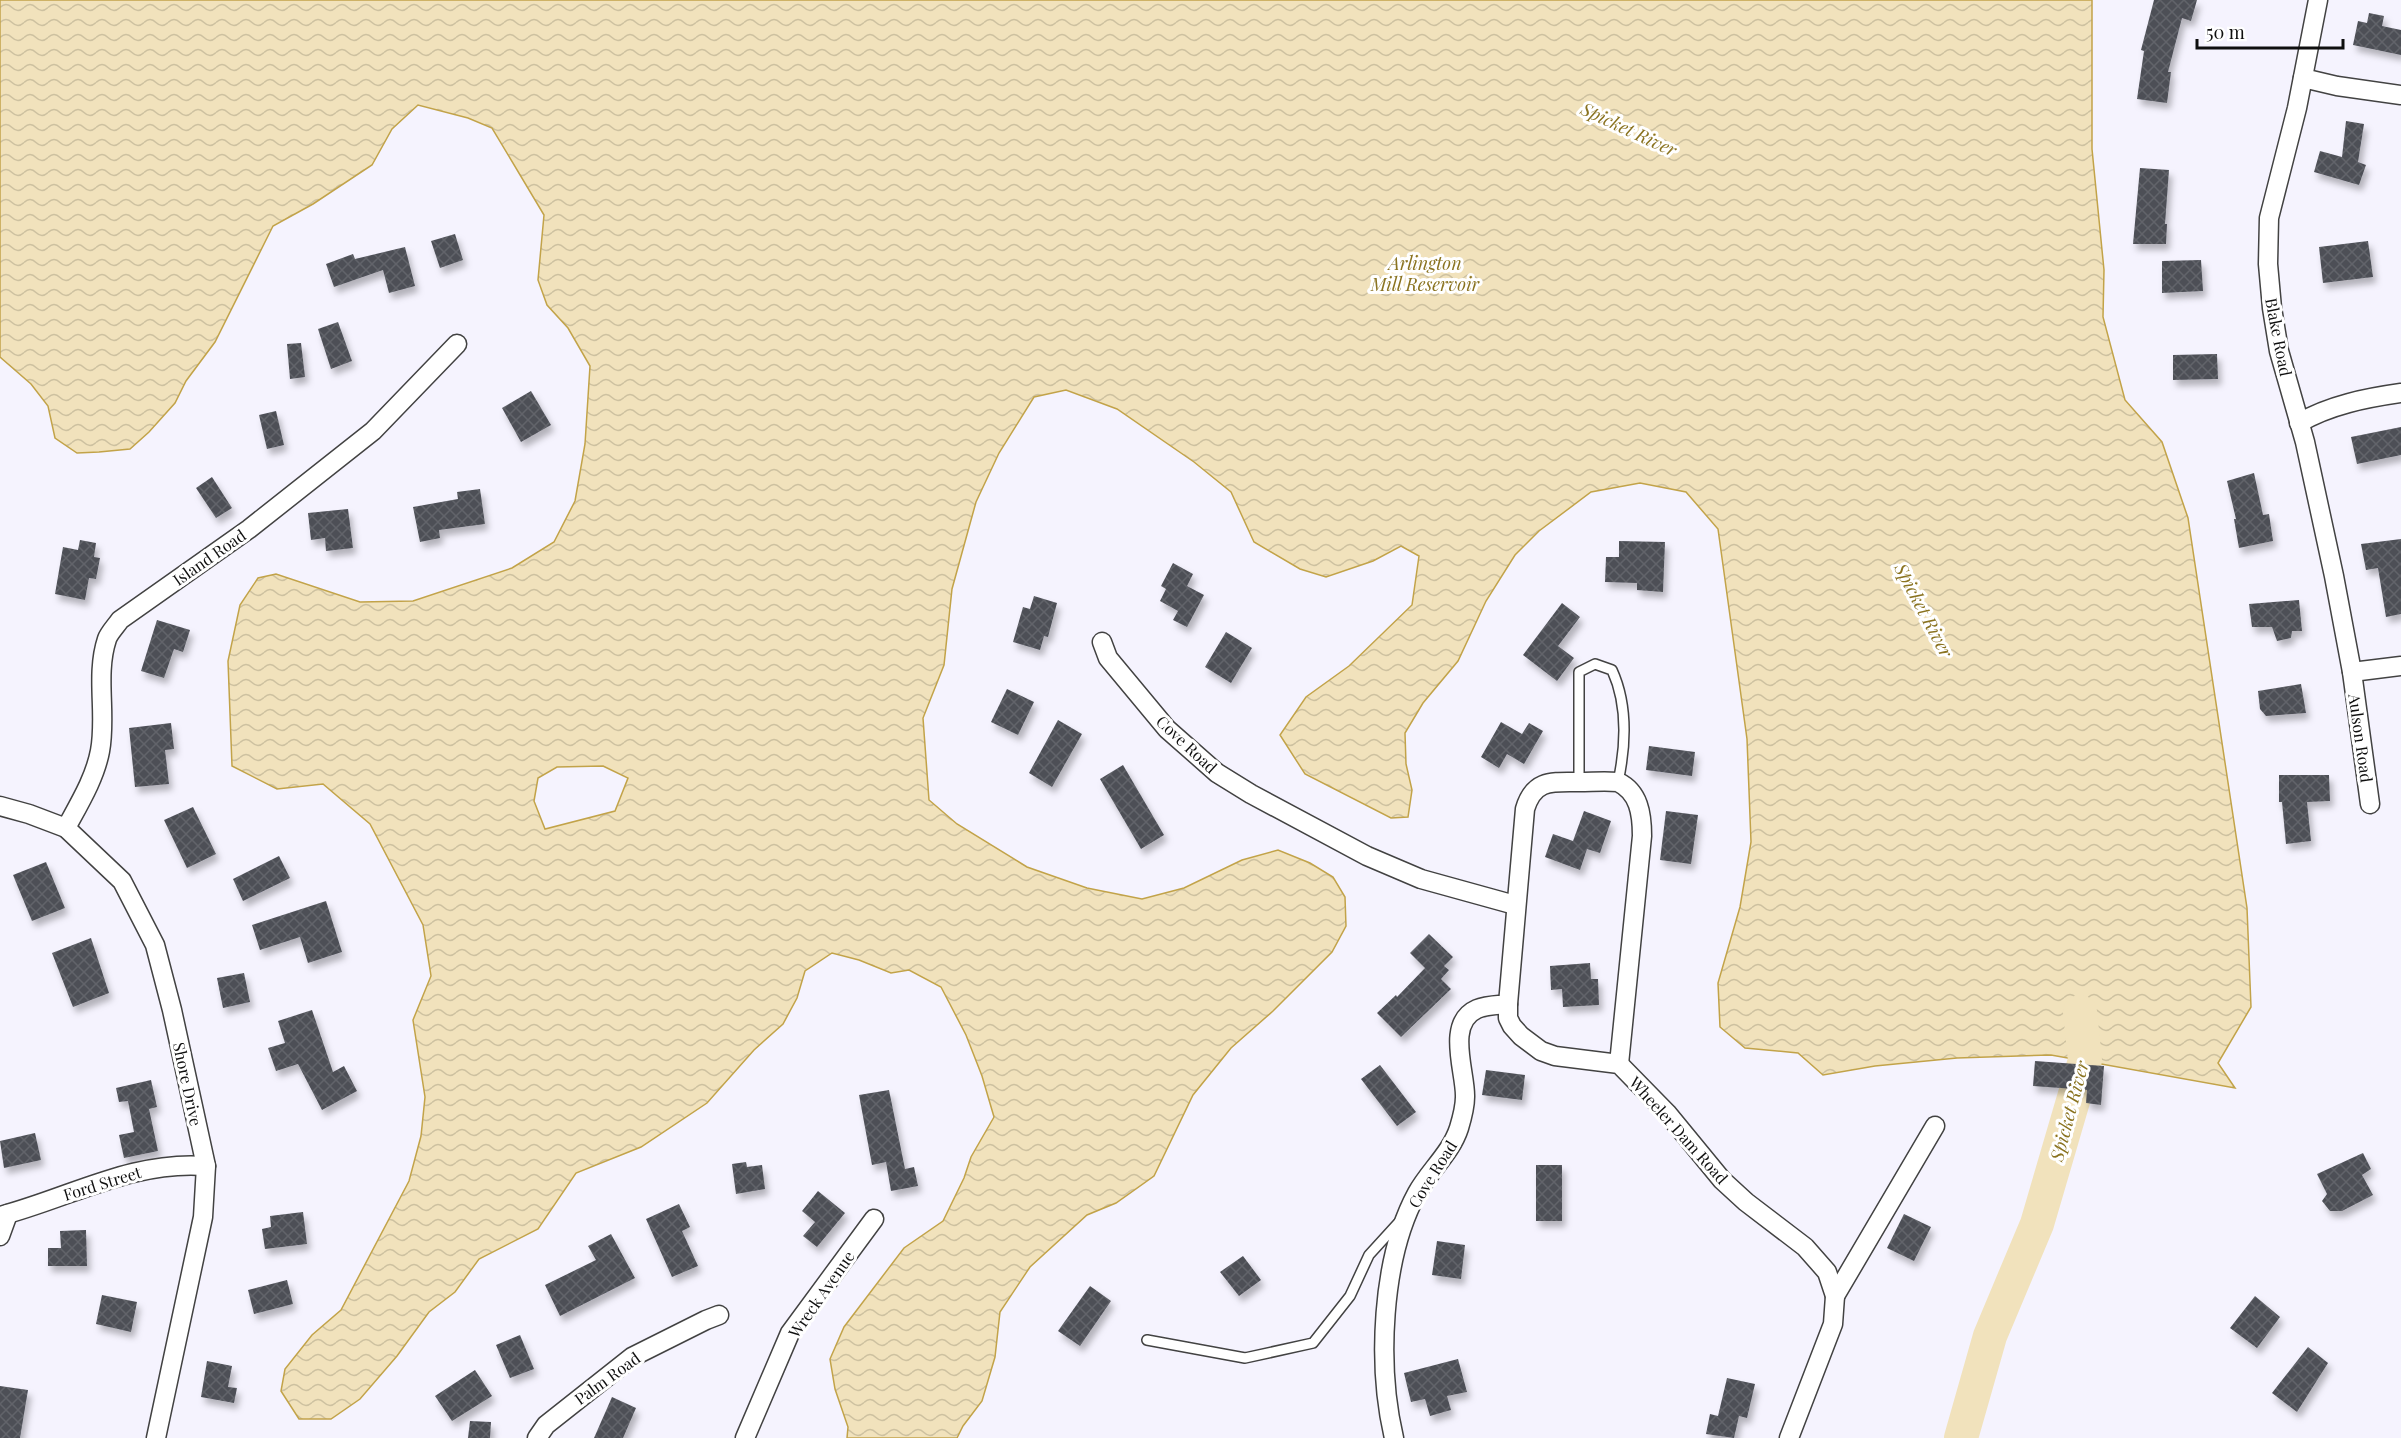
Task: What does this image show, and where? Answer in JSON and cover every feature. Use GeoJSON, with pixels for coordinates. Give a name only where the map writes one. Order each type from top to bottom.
{"type":"FeatureCollection","features":[{"type":"Feature","properties":{"kind":"street","name":"Blake Road"},"geometry":{"type":"LineString","coordinates":[[2318,0],[2303,78],[2269,218],[2268,264],[2279,351],[2299,423],[2334,576],[2352,672]]}},
{"type":"Feature","properties":{"kind":"street"},"geometry":{"type":"LineString","coordinates":[[2303,78],[2337,86],[2401,95]]}},
{"type":"Feature","properties":{"kind":"street","name":"Island Road"},"geometry":{"type":"LineString","coordinates":[[66,828],[85,793],[100,752],[104,705],[103,660],[108,637],[120,620],[249,529],[373,431],[458,344]]}},
{"type":"Feature","properties":{"kind":"street"},"geometry":{"type":"LineString","coordinates":[[2299,423],[2331,408],[2377,396],[2401,393]]}},
{"type":"Feature","properties":{"kind":"street","name":"Cove Road"},"geometry":{"type":"LineString","coordinates":[[1105,650],[1167,729],[1217,773],[1251,794],[1367,856],[1421,879],[1515,905]]}},
{"type":"Feature","properties":{"kind":"street"},"geometry":{"type":"LineString","coordinates":[[2352,672],[2401,666]]}},
{"type":"Feature","properties":{"kind":"street","name":"Aulson Road"},"geometry":{"type":"LineString","coordinates":[[2352,672],[2370,804]]}},
{"type":"Feature","properties":{"kind":"street"},"geometry":{"type":"LineString","coordinates":[[1508,1004],[1524,809],[1528,798],[1544,784],[1554,782],[1618,782],[1626,786],[1638,803],[1642,836],[1619,1064]]}},
{"type":"Feature","properties":{"kind":"street","name":"Shore Drive"},"geometry":{"type":"LineString","coordinates":[[0,806],[66,828],[122,881],[155,945],[172,1010],[206,1166],[203,1217],[156,1438]]}},
{"type":"Feature","properties":{"kind":"street","name":"Cove Road"},"geometry":{"type":"LineString","coordinates":[[1394,1438],[1385,1387],[1384,1329],[1393,1265],[1408,1212],[1418,1192],[1458,1132],[1463,1115],[1466,1096],[1459,1047],[1464,1019],[1477,1009],[1508,1004]]}},
{"type":"Feature","properties":{"kind":"street","name":"Wheeler Dam Road"},"geometry":{"type":"LineString","coordinates":[[1508,1004],[1508,1018],[1512,1026],[1541,1051],[1555,1056],[1619,1064],[1667,1113],[1722,1180],[1753,1208],[1805,1247],[1827,1272],[1835,1296],[1833,1324],[1789,1438]]}},
{"type":"Feature","properties":{"kind":"street","name":"Wheeler Dam Road"},"geometry":{"type":"LineString","coordinates":[[1835,1296],[1935,1126]]}},
{"type":"Feature","properties":{"kind":"street","name":"Ford Street"},"geometry":{"type":"LineString","coordinates":[[4,1215],[96,1182],[139,1171],[182,1164],[206,1166]]}},
{"type":"Feature","properties":{"kind":"street"},"geometry":{"type":"LineString","coordinates":[[0,1236],[4,1215]]}},
{"type":"Feature","properties":{"kind":"street","name":"Wreck Avenue"},"geometry":{"type":"LineString","coordinates":[[745,1438],[790,1333],[874,1219]]}},
{"type":"Feature","properties":{"kind":"street","name":"Palm Road"},"geometry":{"type":"LineString","coordinates":[[537,1438],[546,1425],[632,1357],[719,1315]]}},
{"type":"Feature","properties":{"kind":"lane"},"geometry":{"type":"LineString","coordinates":[[1579,782],[1580,672],[1595,664],[1612,670],[1619,686],[1624,711],[1622,763],[1618,782]]}},
{"type":"Feature","properties":{"kind":"lane"},"geometry":{"type":"LineString","coordinates":[[1147,1340],[1245,1358],[1313,1343],[1350,1296],[1370,1255],[1408,1212]]}},
{"type":"Feature","properties":{"kind":"water","name":"Arlington Mill Reservoir"},"geometry":{"type":"Polygon","coordinates":[[[0,0],[2092,0],[2092,149],[2104,270],[2103,317],[2125,400],[2162,442],[2188,518],[2247,908],[2251,1007],[2218,1063],[2235,1088],[2051,1055],[1957,1058],[1875,1066],[1823,1075],[1798,1053],[1745,1048],[1720,1027],[1718,983],[1740,907],[1751,842],[1747,739],[1718,529],[1686,492],[1640,483],[1591,492],[1539,531],[1515,555],[1486,601],[1458,661],[1423,703],[1405,733],[1406,764],[1412,790],[1408,817],[1391,818],[1305,774],[1280,735],[1306,697],[1349,666],[1412,605],[1419,556],[1401,546],[1373,561],[1326,577],[1300,569],[1254,542],[1231,492],[1194,462],[1117,409],[1066,390],[1034,397],[999,453],[976,502],[952,589],[944,665],[923,718],[929,800],[957,824],[1027,867],[1087,888],[1142,899],[1184,888],[1242,860],[1278,850],[1310,863],[1333,877],[1345,897],[1346,926],[1332,952],[1273,1011],[1231,1048],[1193,1095],[1154,1176],[1116,1203],[1087,1215],[1030,1267],[1000,1312],[995,1357],[982,1401],[957,1438],[847,1438],[848,1427],[835,1389],[830,1359],[844,1327],[904,1248],[943,1221],[964,1178],[971,1157],[994,1117],[982,1076],[966,1035],[941,987],[909,970],[891,973],[859,960],[832,953],[805,971],[797,998],[783,1024],[754,1050],[707,1103],[641,1147],[576,1173],[538,1229],[479,1259],[455,1292],[429,1312],[397,1356],[360,1399],[331,1419],[299,1419],[281,1391],[285,1369],[312,1335],[341,1310],[409,1181],[421,1136],[425,1097],[413,1020],[431,976],[423,925],[370,824],[323,784],[277,789],[232,766],[228,661],[240,605],[258,578],[276,574],[360,602],[413,601],[512,568],[554,542],[575,501],[585,444],[590,366],[568,328],[547,305],[538,280],[544,215],[492,128],[468,118],[418,105],[392,129],[372,165],[313,204],[273,226],[215,342],[186,381],[175,403],[130,449],[77,453],[55,438],[48,406],[31,384],[0,357],[0,0]],[[603,766],[557,767],[538,778],[534,801],[545,829],[615,811],[628,778],[603,766]]]}},
{"type":"Feature","properties":{"kind":"building"},"geometry":{"type":"Polygon","coordinates":[[[2154,0],[2197,0],[2191,21],[2182,18],[2168,72],[2171,72],[2167,103],[2137,99],[2144,51],[2141,50],[2154,0]]]}},
{"type":"Feature","properties":{"kind":"building"},"geometry":{"type":"Polygon","coordinates":[[[2369,13],[2384,16],[2382,26],[2401,30],[2401,55],[2353,45],[2358,21],[2367,23],[2369,13]]]}},
{"type":"Feature","properties":{"kind":"building"},"geometry":{"type":"Polygon","coordinates":[[[2346,121],[2364,124],[2358,162],[2366,165],[2359,185],[2314,172],[2320,151],[2342,157],[2346,121]]]}},
{"type":"Feature","properties":{"kind":"building"},"geometry":{"type":"Polygon","coordinates":[[[2140,168],[2169,170],[2165,224],[2167,224],[2166,244],[2133,244],[2140,168]]]}},
{"type":"Feature","properties":{"kind":"building"},"geometry":{"type":"Polygon","coordinates":[[[455,234],[463,260],[440,268],[431,241],[455,234]]]}},
{"type":"Feature","properties":{"kind":"building"},"geometry":{"type":"Polygon","coordinates":[[[2368,241],[2373,277],[2323,283],[2319,247],[2368,241]]]}},
{"type":"Feature","properties":{"kind":"building"},"geometry":{"type":"Polygon","coordinates":[[[405,247],[415,286],[389,293],[383,270],[334,287],[326,264],[353,254],[355,259],[405,247]]]}},
{"type":"Feature","properties":{"kind":"building"},"geometry":{"type":"Polygon","coordinates":[[[2201,260],[2203,291],[2162,293],[2162,261],[2201,260]]]}},
{"type":"Feature","properties":{"kind":"building"},"geometry":{"type":"Polygon","coordinates":[[[338,322],[352,361],[331,369],[318,329],[338,322]]]}},
{"type":"Feature","properties":{"kind":"building"},"geometry":{"type":"Polygon","coordinates":[[[301,343],[305,377],[290,379],[287,344],[301,343]]]}},
{"type":"Feature","properties":{"kind":"building"},"geometry":{"type":"Polygon","coordinates":[[[2217,354],[2218,379],[2173,380],[2173,355],[2217,354]]]}},
{"type":"Feature","properties":{"kind":"building"},"geometry":{"type":"Polygon","coordinates":[[[531,391],[551,425],[521,442],[502,408],[531,391]]]}},
{"type":"Feature","properties":{"kind":"building"},"geometry":{"type":"Polygon","coordinates":[[[276,411],[284,445],[267,449],[259,415],[276,411]]]}},
{"type":"Feature","properties":{"kind":"building"},"geometry":{"type":"Polygon","coordinates":[[[2401,427],[2401,455],[2357,464],[2351,437],[2401,427]]]}},
{"type":"Feature","properties":{"kind":"building"},"geometry":{"type":"Polygon","coordinates":[[[2254,473],[2263,515],[2269,514],[2273,541],[2239,548],[2234,519],[2236,519],[2227,481],[2254,473]]]}},
{"type":"Feature","properties":{"kind":"building"},"geometry":{"type":"Polygon","coordinates":[[[212,477],[232,508],[216,518],[196,488],[212,477]]]}},
{"type":"Feature","properties":{"kind":"building"},"geometry":{"type":"Polygon","coordinates":[[[480,489],[485,524],[439,530],[440,538],[420,542],[413,507],[458,499],[457,492],[480,489]]]}},
{"type":"Feature","properties":{"kind":"building"},"geometry":{"type":"Polygon","coordinates":[[[348,509],[353,548],[326,551],[325,538],[311,540],[308,513],[348,509]]]}},
{"type":"Feature","properties":{"kind":"building"},"geometry":{"type":"Polygon","coordinates":[[[2401,539],[2401,614],[2386,617],[2378,568],[2366,570],[2361,544],[2401,539]]]}},
{"type":"Feature","properties":{"kind":"building"},"geometry":{"type":"Polygon","coordinates":[[[80,540],[96,543],[94,557],[100,558],[96,579],[89,578],[85,600],[55,594],[63,547],[78,550],[80,540]]]}},
{"type":"Feature","properties":{"kind":"building"},"geometry":{"type":"Polygon","coordinates":[[[1619,541],[1665,542],[1663,592],[1637,590],[1637,583],[1605,582],[1606,557],[1619,557],[1619,541]]]}},
{"type":"Feature","properties":{"kind":"building"},"geometry":{"type":"Polygon","coordinates":[[[1173,563],[1193,574],[1187,586],[1204,595],[1187,627],[1173,620],[1178,611],[1160,601],[1166,589],[1161,586],[1173,563]]]}},
{"type":"Feature","properties":{"kind":"building"},"geometry":{"type":"Polygon","coordinates":[[[1034,596],[1057,603],[1048,637],[1044,636],[1040,650],[1013,642],[1023,607],[1030,609],[1034,596]]]}},
{"type":"Feature","properties":{"kind":"building"},"geometry":{"type":"Polygon","coordinates":[[[2299,600],[2302,631],[2292,631],[2291,638],[2277,641],[2272,627],[2252,627],[2249,604],[2299,600]]]}},
{"type":"Feature","properties":{"kind":"building"},"geometry":{"type":"Polygon","coordinates":[[[1562,603],[1580,617],[1558,646],[1574,658],[1557,681],[1523,655],[1562,603]]]}},
{"type":"Feature","properties":{"kind":"building"},"geometry":{"type":"Polygon","coordinates":[[[157,620],[190,630],[183,652],[174,649],[164,678],[141,671],[157,620]]]}},
{"type":"Feature","properties":{"kind":"building"},"geometry":{"type":"Polygon","coordinates":[[[1226,632],[1252,648],[1231,683],[1205,667],[1226,632]]]}},
{"type":"Feature","properties":{"kind":"building"},"geometry":{"type":"Polygon","coordinates":[[[2301,684],[2306,713],[2266,716],[2260,709],[2258,691],[2301,684]]]}},
{"type":"Feature","properties":{"kind":"building"},"geometry":{"type":"Polygon","coordinates":[[[1007,689],[1034,702],[1018,735],[991,722],[1007,689]]]}},
{"type":"Feature","properties":{"kind":"building"},"geometry":{"type":"Polygon","coordinates":[[[1058,720],[1082,734],[1052,787],[1029,773],[1058,720]]]}},
{"type":"Feature","properties":{"kind":"building"},"geometry":{"type":"Polygon","coordinates":[[[1501,722],[1522,734],[1529,723],[1543,731],[1524,764],[1507,754],[1499,768],[1481,757],[1501,722]]]}},
{"type":"Feature","properties":{"kind":"building"},"geometry":{"type":"Polygon","coordinates":[[[171,723],[174,749],[165,750],[169,784],[135,787],[129,728],[171,723]]]}},
{"type":"Feature","properties":{"kind":"building"},"geometry":{"type":"Polygon","coordinates":[[[1649,746],[1695,752],[1692,776],[1646,770],[1649,746]]]}},
{"type":"Feature","properties":{"kind":"building"},"geometry":{"type":"Polygon","coordinates":[[[1123,765],[1164,835],[1141,849],[1100,779],[1123,765]]]}},
{"type":"Feature","properties":{"kind":"building"},"geometry":{"type":"Polygon","coordinates":[[[2279,775],[2329,775],[2330,801],[2307,802],[2311,841],[2286,844],[2282,802],[2279,802],[2279,775]]]}},
{"type":"Feature","properties":{"kind":"building"},"geometry":{"type":"Polygon","coordinates":[[[193,807],[216,854],[187,868],[164,820],[193,807]]]}},
{"type":"Feature","properties":{"kind":"building"},"geometry":{"type":"Polygon","coordinates":[[[1584,811],[1611,821],[1600,853],[1587,849],[1580,870],[1545,857],[1553,834],[1573,841],[1584,811]]]}},
{"type":"Feature","properties":{"kind":"building"},"geometry":{"type":"Polygon","coordinates":[[[1666,811],[1698,815],[1691,864],[1660,860],[1666,811]]]}},
{"type":"Feature","properties":{"kind":"building"},"geometry":{"type":"Polygon","coordinates":[[[279,856],[290,878],[243,901],[233,879],[279,856]]]}},
{"type":"Feature","properties":{"kind":"building"},"geometry":{"type":"Polygon","coordinates":[[[46,862],[65,908],[32,921],[13,875],[46,862]]]}},
{"type":"Feature","properties":{"kind":"building"},"geometry":{"type":"Polygon","coordinates":[[[326,901],[342,952],[308,963],[300,937],[260,950],[252,925],[326,901]]]}},
{"type":"Feature","properties":{"kind":"building"},"geometry":{"type":"Polygon","coordinates":[[[1429,934],[1453,957],[1444,966],[1449,970],[1441,979],[1451,989],[1401,1037],[1377,1013],[1396,995],[1397,997],[1425,968],[1410,953],[1429,934]]]}},
{"type":"Feature","properties":{"kind":"building"},"geometry":{"type":"Polygon","coordinates":[[[91,938],[109,993],[73,1007],[52,953],[91,938]]]}},
{"type":"Feature","properties":{"kind":"building"},"geometry":{"type":"Polygon","coordinates":[[[1590,963],[1591,979],[1598,979],[1599,1005],[1563,1007],[1562,989],[1551,990],[1550,966],[1590,963]]]}},
{"type":"Feature","properties":{"kind":"building"},"geometry":{"type":"Polygon","coordinates":[[[244,973],[250,1002],[223,1008],[217,978],[244,973]]]}},
{"type":"Feature","properties":{"kind":"building"},"geometry":{"type":"Polygon","coordinates":[[[312,1010],[333,1072],[344,1066],[357,1091],[322,1110],[298,1064],[276,1071],[268,1048],[285,1043],[278,1021],[312,1010]]]}},
{"type":"Feature","properties":{"kind":"building"},"geometry":{"type":"Polygon","coordinates":[[[2035,1061],[2104,1066],[2101,1105],[2086,1103],[2087,1090],[2033,1086],[2035,1061]]]}},
{"type":"Feature","properties":{"kind":"building"},"geometry":{"type":"Polygon","coordinates":[[[1380,1065],[1416,1112],[1397,1126],[1361,1079],[1380,1065]]]}},
{"type":"Feature","properties":{"kind":"building"},"geometry":{"type":"Polygon","coordinates":[[[1486,1070],[1525,1075],[1522,1100],[1482,1095],[1486,1070]]]}},
{"type":"Feature","properties":{"kind":"building"},"geometry":{"type":"Polygon","coordinates":[[[151,1080],[157,1107],[149,1109],[158,1151],[124,1158],[119,1135],[134,1132],[128,1101],[119,1102],[116,1088],[151,1080]]]}},
{"type":"Feature","properties":{"kind":"building"},"geometry":{"type":"Polygon","coordinates":[[[889,1090],[905,1169],[914,1167],[918,1186],[891,1191],[886,1162],[872,1165],[859,1095],[889,1090]]]}},
{"type":"Feature","properties":{"kind":"building"},"geometry":{"type":"Polygon","coordinates":[[[35,1133],[41,1160],[4,1168],[0,1141],[35,1133]]]}},
{"type":"Feature","properties":{"kind":"building"},"geometry":{"type":"Polygon","coordinates":[[[2363,1153],[2371,1169],[2362,1175],[2373,1195],[2342,1211],[2330,1211],[2322,1201],[2327,1194],[2317,1174],[2363,1153]]]}},
{"type":"Feature","properties":{"kind":"building"},"geometry":{"type":"Polygon","coordinates":[[[746,1162],[747,1167],[762,1165],[765,1189],[736,1194],[732,1164],[746,1162]]]}},
{"type":"Feature","properties":{"kind":"building"},"geometry":{"type":"Polygon","coordinates":[[[1536,1165],[1562,1165],[1562,1221],[1536,1221],[1536,1165]]]}},
{"type":"Feature","properties":{"kind":"building"},"geometry":{"type":"Polygon","coordinates":[[[818,1191],[845,1213],[817,1247],[803,1236],[815,1222],[802,1211],[818,1191]]]}},
{"type":"Feature","properties":{"kind":"building"},"geometry":{"type":"Polygon","coordinates":[[[679,1204],[690,1227],[682,1231],[698,1266],[672,1277],[646,1219],[679,1204]]]}},
{"type":"Feature","properties":{"kind":"building"},"geometry":{"type":"Polygon","coordinates":[[[303,1212],[307,1244],[265,1249],[262,1229],[271,1227],[270,1216],[303,1212]]]}},
{"type":"Feature","properties":{"kind":"building"},"geometry":{"type":"Polygon","coordinates":[[[1904,1214],[1931,1227],[1914,1261],[1887,1248],[1904,1214]]]}},
{"type":"Feature","properties":{"kind":"building"},"geometry":{"type":"Polygon","coordinates":[[[86,1230],[87,1266],[48,1266],[48,1248],[61,1248],[60,1231],[86,1230]]]}},
{"type":"Feature","properties":{"kind":"building"},"geometry":{"type":"Polygon","coordinates":[[[611,1234],[635,1278],[560,1316],[545,1285],[596,1260],[588,1246],[611,1234]]]}},
{"type":"Feature","properties":{"kind":"building"},"geometry":{"type":"Polygon","coordinates":[[[1437,1241],[1465,1245],[1461,1279],[1432,1275],[1437,1241]]]}},
{"type":"Feature","properties":{"kind":"building"},"geometry":{"type":"Polygon","coordinates":[[[1243,1256],[1261,1280],[1239,1296],[1220,1272],[1243,1256]]]}},
{"type":"Feature","properties":{"kind":"building"},"geometry":{"type":"Polygon","coordinates":[[[287,1280],[293,1304],[254,1314],[248,1290],[287,1280]]]}},
{"type":"Feature","properties":{"kind":"building"},"geometry":{"type":"Polygon","coordinates":[[[1090,1286],[1111,1301],[1080,1346],[1058,1331],[1090,1286]]]}},
{"type":"Feature","properties":{"kind":"building"},"geometry":{"type":"Polygon","coordinates":[[[102,1295],[137,1302],[131,1332],[96,1324],[102,1295]]]}},
{"type":"Feature","properties":{"kind":"building"},"geometry":{"type":"Polygon","coordinates":[[[2255,1296],[2280,1317],[2257,1348],[2230,1328],[2255,1296]]]}},
{"type":"Feature","properties":{"kind":"building"},"geometry":{"type":"Polygon","coordinates":[[[520,1335],[534,1369],[510,1378],[496,1345],[520,1335]]]}},
{"type":"Feature","properties":{"kind":"building"},"geometry":{"type":"Polygon","coordinates":[[[2308,1347],[2328,1363],[2297,1412],[2272,1393],[2308,1347]]]}},
{"type":"Feature","properties":{"kind":"building"},"geometry":{"type":"Polygon","coordinates":[[[1458,1359],[1467,1392],[1447,1396],[1451,1410],[1430,1416],[1425,1399],[1411,1402],[1404,1373],[1458,1359]]]}},
{"type":"Feature","properties":{"kind":"building"},"geometry":{"type":"Polygon","coordinates":[[[207,1361],[232,1366],[228,1387],[237,1388],[234,1403],[201,1397],[207,1361]]]}},
{"type":"Feature","properties":{"kind":"building"},"geometry":{"type":"Polygon","coordinates":[[[475,1370],[492,1396],[452,1421],[435,1396],[475,1370]]]}},
{"type":"Feature","properties":{"kind":"building"},"geometry":{"type":"Polygon","coordinates":[[[1727,1378],[1755,1384],[1747,1418],[1739,1416],[1734,1438],[1706,1434],[1710,1414],[1718,1416],[1727,1378]]]}},
{"type":"Feature","properties":{"kind":"building"},"geometry":{"type":"Polygon","coordinates":[[[0,1386],[28,1390],[20,1438],[0,1438],[0,1386]]]}},
{"type":"Feature","properties":{"kind":"building"},"geometry":{"type":"Polygon","coordinates":[[[612,1397],[636,1408],[623,1438],[594,1438],[612,1397]]]}},
{"type":"Feature","properties":{"kind":"building"},"geometry":{"type":"Polygon","coordinates":[[[470,1421],[491,1422],[490,1438],[468,1438],[470,1421]]]}},
{"type":"Feature","properties":{"kind":"waterway","name":"Spicket River"},"geometry":{"type":"LineString","coordinates":[[1961,1438],[1990,1336],[2037,1224],[2085,1060],[2080,1012]]}}]}
